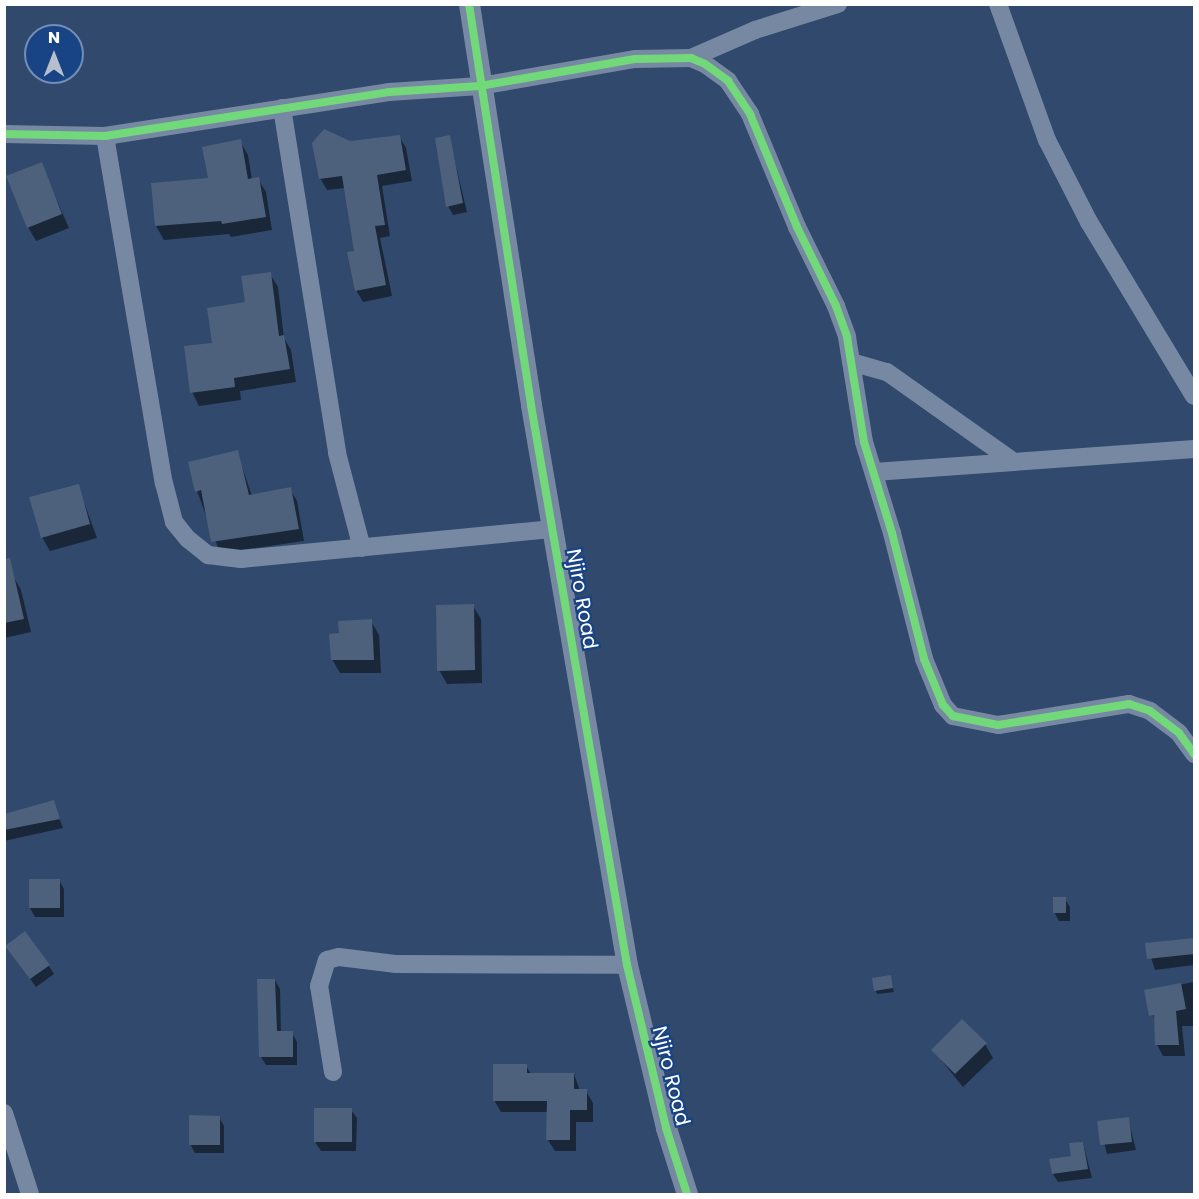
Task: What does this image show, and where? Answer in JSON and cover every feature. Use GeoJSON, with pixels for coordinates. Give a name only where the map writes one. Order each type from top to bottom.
{"type":"FeatureCollection","features":[{"type":"Feature","properties":{"kind":"street","name":"Njiro Road"},"geometry":{"type":"LineString","coordinates":[[469,4],[480,86],[627,964],[666,1128],[687,1194]]}},
{"type":"Feature","properties":{"kind":"street"},"geometry":{"type":"LineString","coordinates":[[4,134],[105,136],[389,92],[480,86],[635,59],[691,58],[755,30],[838,4]]}},
{"type":"Feature","properties":{"kind":"street"},"geometry":{"type":"LineString","coordinates":[[998,4],[1047,140],[1073,191],[1194,396]]}},
{"type":"Feature","properties":{"kind":"street"},"geometry":{"type":"LineString","coordinates":[[691,58],[728,81],[750,114],[797,227],[836,306],[851,362],[854,402],[924,659],[943,705],[953,716],[998,725],[1130,704],[1150,711],[1179,733],[1194,754]]}},
{"type":"Feature","properties":{"kind":"street"},"geometry":{"type":"LineString","coordinates":[[282,108],[338,453],[362,548]]}},
{"type":"Feature","properties":{"kind":"street"},"geometry":{"type":"LineString","coordinates":[[105,136],[164,483],[174,522],[208,555],[241,559],[554,530]]}},
{"type":"Feature","properties":{"kind":"street"},"geometry":{"type":"LineString","coordinates":[[851,362],[887,372],[1010,459]]}},
{"type":"Feature","properties":{"kind":"street"},"geometry":{"type":"LineString","coordinates":[[874,472],[1010,459],[1194,449]]}},
{"type":"Feature","properties":{"kind":"street"},"geometry":{"type":"LineString","coordinates":[[333,1072],[319,986],[327,960],[339,957],[395,964],[627,964]]}},
{"type":"Feature","properties":{"kind":"street"},"geometry":{"type":"LineString","coordinates":[[4,1113],[30,1194]]}},
{"type":"Feature","properties":{"kind":"building"},"geometry":{"type":"Polygon","coordinates":[[[324,129],[350,141],[400,135],[406,170],[377,175],[385,225],[375,226],[386,285],[355,291],[347,252],[354,251],[342,176],[319,179],[312,143],[324,129]]]}},
{"type":"Feature","properties":{"kind":"building"},"geometry":{"type":"Polygon","coordinates":[[[450,135],[463,203],[446,207],[435,138],[450,135]]]}},
{"type":"Feature","properties":{"kind":"building"},"geometry":{"type":"Polygon","coordinates":[[[241,139],[248,179],[259,177],[266,217],[222,224],[221,221],[155,226],[151,183],[208,178],[202,147],[241,139]]]}},
{"type":"Feature","properties":{"kind":"building"},"geometry":{"type":"Polygon","coordinates":[[[42,162],[62,214],[27,228],[6,176],[42,162]]]}},
{"type":"Feature","properties":{"kind":"building"},"geometry":{"type":"Polygon","coordinates":[[[271,272],[279,336],[284,335],[290,369],[234,378],[235,387],[190,393],[184,346],[212,343],[207,308],[245,302],[241,276],[271,272]]]}},
{"type":"Feature","properties":{"kind":"building"},"geometry":{"type":"Polygon","coordinates":[[[238,450],[249,495],[291,487],[299,529],[211,542],[201,490],[195,492],[188,462],[238,450]]]}},
{"type":"Feature","properties":{"kind":"building"},"geometry":{"type":"Polygon","coordinates":[[[79,484],[90,524],[41,538],[29,497],[79,484]]]}},
{"type":"Feature","properties":{"kind":"building"},"geometry":{"type":"Polygon","coordinates":[[[10,558],[24,619],[4,623],[4,559],[10,558]]]}},
{"type":"Feature","properties":{"kind":"building"},"geometry":{"type":"Polygon","coordinates":[[[474,604],[475,670],[437,671],[436,605],[474,604]]]}},
{"type":"Feature","properties":{"kind":"building"},"geometry":{"type":"Polygon","coordinates":[[[372,619],[374,660],[331,660],[329,634],[339,633],[338,621],[372,619]]]}},
{"type":"Feature","properties":{"kind":"building"},"geometry":{"type":"Polygon","coordinates":[[[54,800],[60,819],[4,830],[4,814],[54,800]]]}},
{"type":"Feature","properties":{"kind":"building"},"geometry":{"type":"Polygon","coordinates":[[[29,879],[60,879],[60,908],[29,908],[29,879]]]}},
{"type":"Feature","properties":{"kind":"building"},"geometry":{"type":"Polygon","coordinates":[[[1053,897],[1066,897],[1066,913],[1053,913],[1053,897]]]}},
{"type":"Feature","properties":{"kind":"building"},"geometry":{"type":"Polygon","coordinates":[[[25,931],[50,965],[30,979],[5,946],[25,931]]]}},
{"type":"Feature","properties":{"kind":"building"},"geometry":{"type":"Polygon","coordinates":[[[1194,938],[1194,954],[1147,959],[1145,943],[1194,938]]]}},
{"type":"Feature","properties":{"kind":"building"},"geometry":{"type":"Polygon","coordinates":[[[891,975],[893,988],[874,991],[872,978],[891,975]]]}},
{"type":"Feature","properties":{"kind":"building"},"geometry":{"type":"Polygon","coordinates":[[[257,979],[275,979],[277,1031],[293,1031],[293,1057],[259,1057],[257,979]]]}},
{"type":"Feature","properties":{"kind":"building"},"geometry":{"type":"Polygon","coordinates":[[[1181,983],[1186,1009],[1176,1011],[1179,1045],[1155,1045],[1154,1015],[1149,1016],[1144,990],[1181,983]]]}},
{"type":"Feature","properties":{"kind":"building"},"geometry":{"type":"Polygon","coordinates":[[[962,1019],[987,1043],[955,1074],[931,1050],[962,1019]]]}},
{"type":"Feature","properties":{"kind":"building"},"geometry":{"type":"Polygon","coordinates":[[[493,1064],[527,1064],[527,1073],[574,1073],[574,1089],[587,1089],[587,1110],[570,1110],[570,1140],[546,1140],[547,1101],[493,1101],[493,1064]]]}},
{"type":"Feature","properties":{"kind":"building"},"geometry":{"type":"Polygon","coordinates":[[[314,1108],[352,1108],[352,1142],[314,1142],[314,1108]]]}},
{"type":"Feature","properties":{"kind":"building"},"geometry":{"type":"Polygon","coordinates":[[[189,1115],[220,1116],[220,1145],[189,1145],[189,1115]]]}},
{"type":"Feature","properties":{"kind":"building"},"geometry":{"type":"Polygon","coordinates":[[[1129,1117],[1132,1142],[1100,1145],[1097,1121],[1129,1117]]]}},
{"type":"Feature","properties":{"kind":"building"},"geometry":{"type":"Polygon","coordinates":[[[1083,1142],[1088,1169],[1052,1174],[1049,1159],[1071,1156],[1069,1143],[1083,1142]]]}},
{"type":"Feature","properties":{"kind":"cycle path"},"geometry":{"type":"LineString","coordinates":[[469,4],[531,405],[627,965],[666,1128],[687,1194]]}},
{"type":"Feature","properties":{"kind":"cycle path"},"geometry":{"type":"LineString","coordinates":[[4,134],[105,136],[389,92],[480,86],[635,59],[691,58],[705,64],[728,81],[750,114],[797,227],[836,306],[847,337],[864,442],[892,533],[924,659],[943,705],[953,716],[998,725],[1129,704],[1150,711],[1179,733],[1194,754]]}}]}
